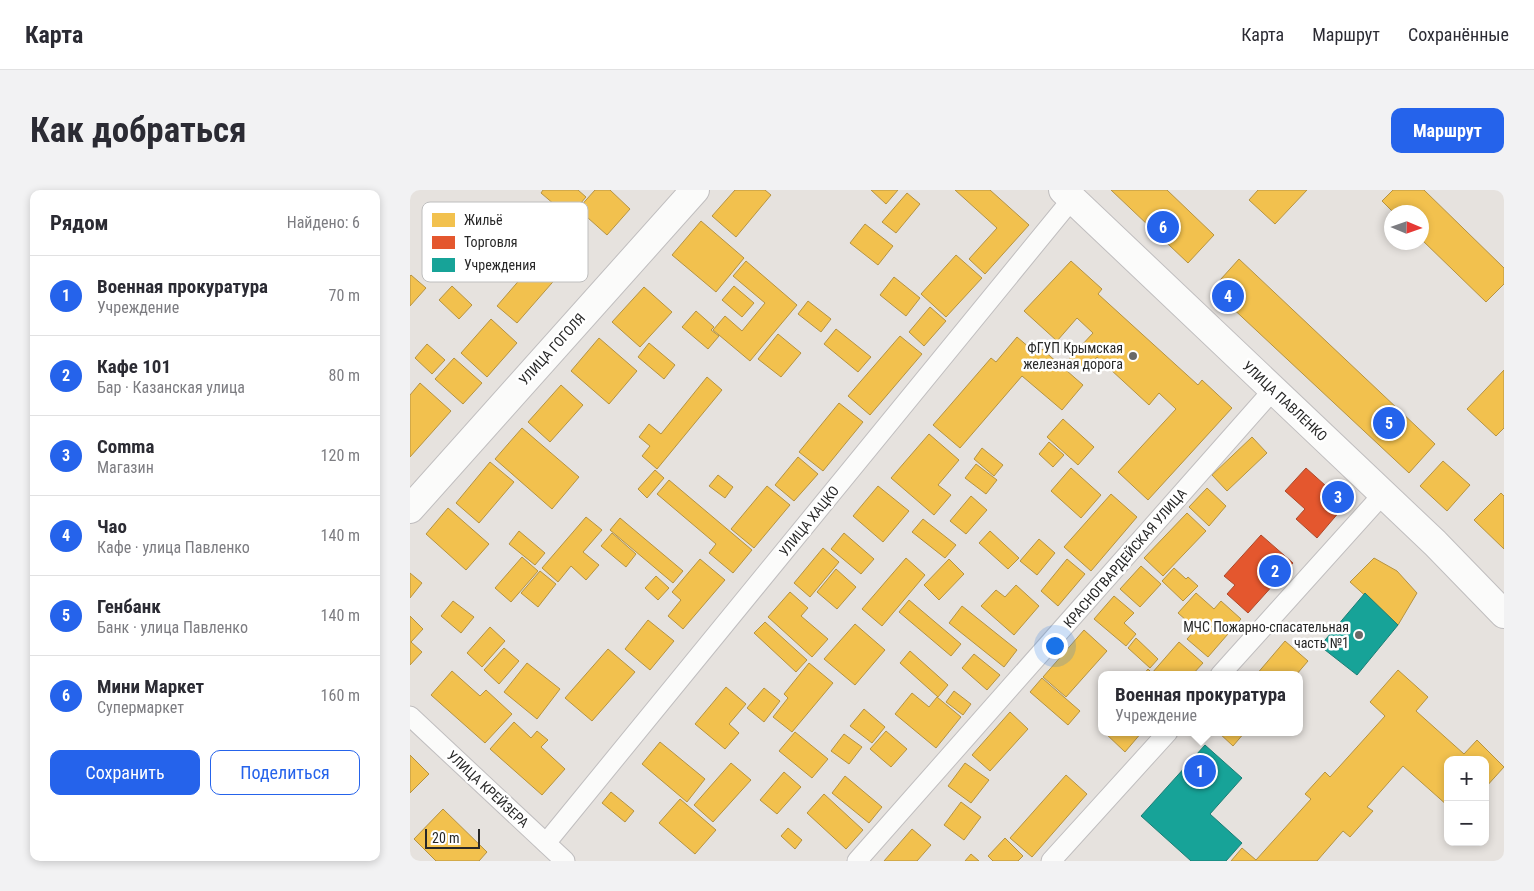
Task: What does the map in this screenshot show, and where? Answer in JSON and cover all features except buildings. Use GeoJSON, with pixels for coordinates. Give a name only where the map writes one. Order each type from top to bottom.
{"type":"FeatureCollection","features":[{"type":"Feature","properties":{"kind":"main road","name":"УЛИЦА ГОГОЛЯ"},"geometry":{"type":"LineString","coordinates":[[410,509],[695,190]]}},
{"type":"Feature","properties":{"kind":"main road","name":"УЛИЦА ПАВЛЕНКО"},"geometry":{"type":"LineString","coordinates":[[1067,194],[1435,543],[1504,614]]}},
{"type":"Feature","properties":{"kind":"street","name":"УЛИЦА ХАЦКО"},"geometry":{"type":"LineString","coordinates":[[546,843],[1067,194]]}},
{"type":"Feature","properties":{"kind":"street","name":"КРАСНОГВАРДЕЙСКАЯ УЛИЦА"},"geometry":{"type":"LineString","coordinates":[[857,861],[1273,390]]}},
{"type":"Feature","properties":{"kind":"street"},"geometry":{"type":"LineString","coordinates":[[1224,671],[1383,494]]}},
{"type":"Feature","properties":{"kind":"street","name":"УЛИЦА КРЕЙЗЕРА"},"geometry":{"type":"LineString","coordinates":[[410,716],[565,861]]}},
{"type":"Feature","properties":{"kind":"street"},"geometry":{"type":"LineString","coordinates":[[1051,861],[1164,736]]}},
{"type":"Feature","properties":{"kind":"place","name":"Мини Маркет"},"geometry":{"type":"Point","coordinates":[1163,227]}},
{"type":"Feature","properties":{"kind":"place","name":"Чао"},"geometry":{"type":"Point","coordinates":[1228,296]}},
{"type":"Feature","properties":{"kind":"place","name":"ФГУП Крымская железная дорога"},"geometry":{"type":"Point","coordinates":[1133,356]}},
{"type":"Feature","properties":{"kind":"place","name":"Генбанк"},"geometry":{"type":"Point","coordinates":[1389,423]}},
{"type":"Feature","properties":{"kind":"place","name":"Comma"},"geometry":{"type":"Point","coordinates":[1338,497]}},
{"type":"Feature","properties":{"kind":"place","name":"Кафе 101"},"geometry":{"type":"Point","coordinates":[1275,571]}},
{"type":"Feature","properties":{"kind":"place","name":"МЧС Пожарно-спасательная часть №1"},"geometry":{"type":"Point","coordinates":[1359,635]}},
{"type":"Feature","properties":{"kind":"place","name":"Военная прокуратура"},"geometry":{"type":"Point","coordinates":[1200,771]}}]}
